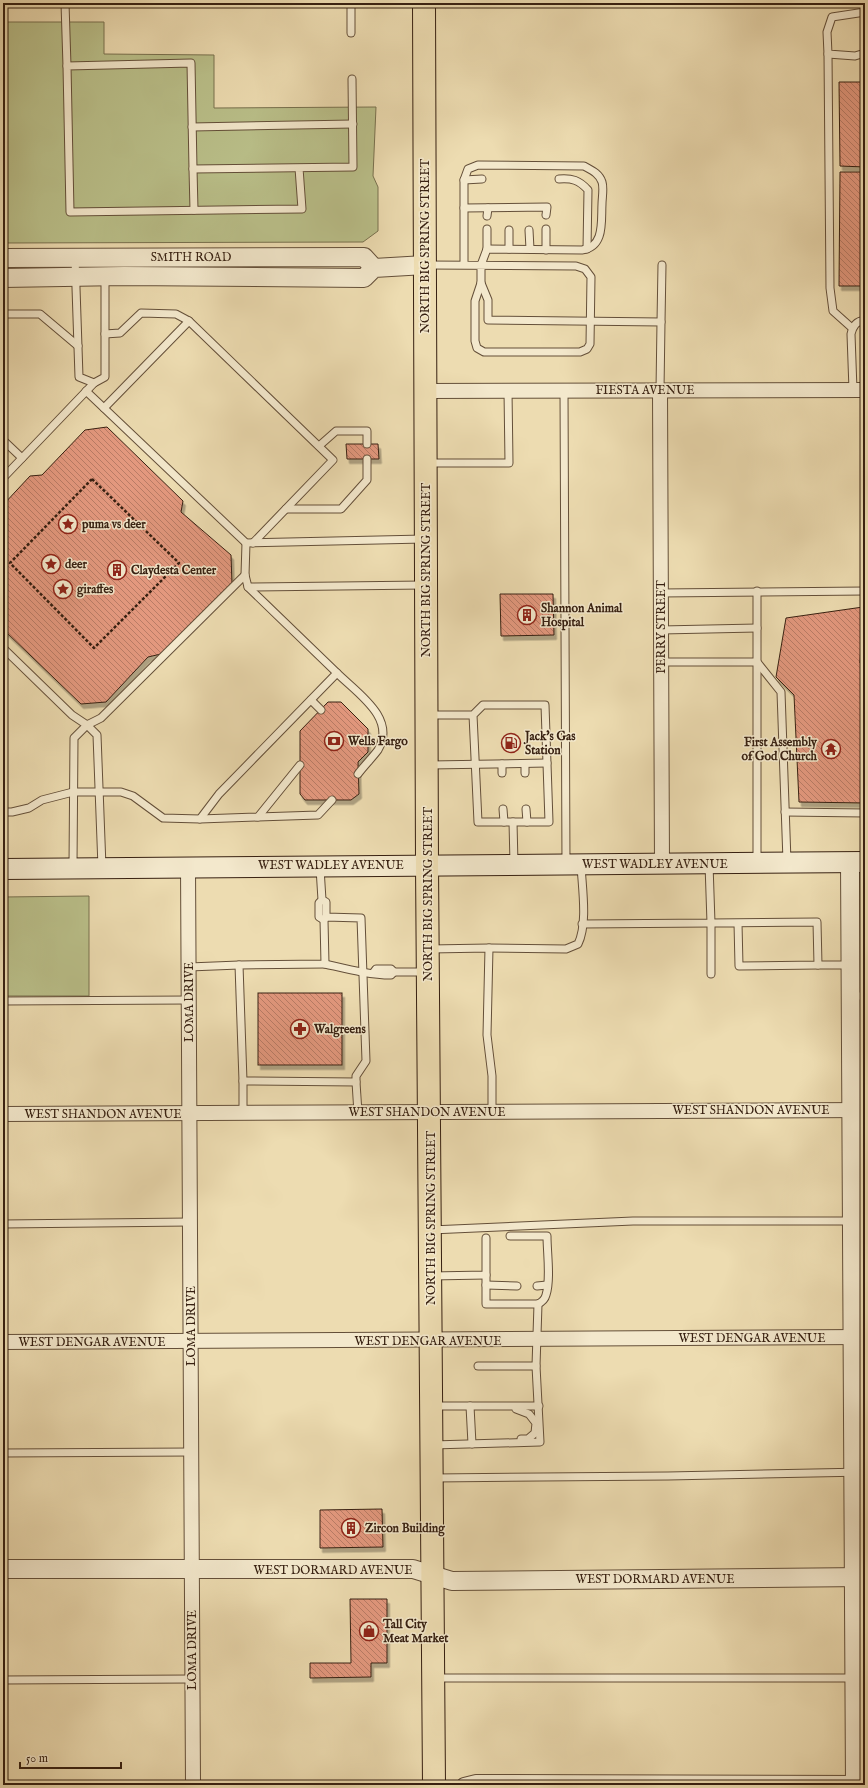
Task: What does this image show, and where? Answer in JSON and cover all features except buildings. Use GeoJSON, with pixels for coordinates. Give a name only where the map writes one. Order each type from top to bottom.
{"type":"FeatureCollection","features":[{"type":"Feature","properties":{"kind":"highway","name":"NORTH BIG SPRING STREET"},"geometry":{"type":"LineString","coordinates":[[424,3],[427,864],[433,1445],[434,1785]]}},
{"type":"Feature","properties":{"kind":"main road","name":"WEST WADLEY AVENUE"},"geometry":{"type":"LineString","coordinates":[[3,869],[427,864],[858,862]]}},
{"type":"Feature","properties":{"kind":"street","name":"SMITH ROAD"},"geometry":{"type":"LineString","coordinates":[[3,278],[75,277],[105,267],[364,257],[374,268],[426,265]]}},
{"type":"Feature","properties":{"kind":"street","name":"SMITH ROAD"},"geometry":{"type":"LineString","coordinates":[[3,258],[74,258],[105,267]]}},
{"type":"Feature","properties":{"kind":"street","name":"PERRY STREET"},"geometry":{"type":"LineString","coordinates":[[660,390],[662,864]]}},
{"type":"Feature","properties":{"kind":"street","name":"FIESTA AVENUE"},"geometry":{"type":"LineString","coordinates":[[426,391],[859,390]]}},
{"type":"Feature","properties":{"kind":"street"},"geometry":{"type":"LineString","coordinates":[[464,1785],[476,1782],[506,1784],[858,1784],[860,1678],[858,996],[851,965],[858,862]]}},
{"type":"Feature","properties":{"kind":"street","name":"LOMA DRIVE"},"geometry":{"type":"LineString","coordinates":[[188,866],[193,1785]]}},
{"type":"Feature","properties":{"kind":"street","name":"WEST SHANDON AVENUE"},"geometry":{"type":"LineString","coordinates":[[3,1114],[858,1110]]}},
{"type":"Feature","properties":{"kind":"street","name":"WEST DENGAR AVENUE"},"geometry":{"type":"LineString","coordinates":[[3,1342],[431,1341],[859,1337]]}},
{"type":"Feature","properties":{"kind":"street","name":"WEST DORMARD AVENUE"},"geometry":{"type":"LineString","coordinates":[[3,1569],[413,1569],[452,1581],[859,1577]]}},
{"type":"Feature","properties":{"kind":"lane"},"geometry":{"type":"LineString","coordinates":[[65,3],[70,212],[302,209],[299,168]]}},
{"type":"Feature","properties":{"kind":"lane"},"geometry":{"type":"LineString","coordinates":[[351,3],[351,33]]}},
{"type":"Feature","properties":{"kind":"lane"},"geometry":{"type":"LineString","coordinates":[[859,390],[852,328],[833,311],[830,288],[827,32],[832,17],[865,12]]}},
{"type":"Feature","properties":{"kind":"lane"},"geometry":{"type":"LineString","coordinates":[[828,54],[855,56],[865,53]]}},
{"type":"Feature","properties":{"kind":"lane"},"geometry":{"type":"LineString","coordinates":[[67,66],[191,63],[194,210]]}},
{"type":"Feature","properties":{"kind":"lane"},"geometry":{"type":"LineString","coordinates":[[193,169],[353,167],[352,79]]}},
{"type":"Feature","properties":{"kind":"lane"},"geometry":{"type":"LineString","coordinates":[[192,127],[353,124]]}},
{"type":"Feature","properties":{"kind":"lane"},"geometry":{"type":"LineString","coordinates":[[464,265],[464,180],[468,169],[478,165],[584,166],[597,173],[602,183],[601,233],[596,242],[587,249],[487,249]]}},
{"type":"Feature","properties":{"kind":"lane"},"geometry":{"type":"LineString","coordinates":[[559,179],[571,178],[580,182],[588,190],[587,249]]}},
{"type":"Feature","properties":{"kind":"lane"},"geometry":{"type":"LineString","coordinates":[[464,180],[482,179]]}},
{"type":"Feature","properties":{"kind":"lane"},"geometry":{"type":"LineString","coordinates":[[464,208],[488,208],[508,211],[546,207],[546,215]]}},
{"type":"Feature","properties":{"kind":"lane"},"geometry":{"type":"LineString","coordinates":[[488,208],[488,216]]}},
{"type":"Feature","properties":{"kind":"lane"},"geometry":{"type":"LineString","coordinates":[[528,208],[528,216]]}},
{"type":"Feature","properties":{"kind":"lane"},"geometry":{"type":"LineString","coordinates":[[426,265],[481,265],[576,266],[585,269],[591,277],[590,344],[587,349],[580,352],[484,352],[478,348],[475,342],[475,302],[481,283],[481,265],[487,249],[487,229]]}},
{"type":"Feature","properties":{"kind":"lane"},"geometry":{"type":"LineString","coordinates":[[546,229],[546,250]]}},
{"type":"Feature","properties":{"kind":"lane"},"geometry":{"type":"LineString","coordinates":[[509,230],[509,249]]}},
{"type":"Feature","properties":{"kind":"lane"},"geometry":{"type":"LineString","coordinates":[[529,230],[530,249]]}},
{"type":"Feature","properties":{"kind":"lane"},"geometry":{"type":"LineString","coordinates":[[74,258],[80,377],[94,383]]}},
{"type":"Feature","properties":{"kind":"lane"},"geometry":{"type":"LineString","coordinates":[[660,390],[662,265]]}},
{"type":"Feature","properties":{"kind":"lane"},"geometry":{"type":"LineString","coordinates":[[3,478],[94,383],[105,377],[105,267]]}},
{"type":"Feature","properties":{"kind":"lane"},"geometry":{"type":"LineString","coordinates":[[481,283],[488,300],[488,320],[661,322]]}},
{"type":"Feature","properties":{"kind":"lane"},"geometry":{"type":"LineString","coordinates":[[105,334],[120,333],[141,313],[176,314],[189,321],[333,460],[286,509],[250,543],[245,576],[248,587],[378,713],[382,724],[382,739],[378,749],[358,774]]}},
{"type":"Feature","properties":{"kind":"lane"},"geometry":{"type":"LineString","coordinates":[[3,314],[40,314],[78,346]]}},
{"type":"Feature","properties":{"kind":"lane"},"geometry":{"type":"LineString","coordinates":[[852,328],[859,321],[865,320]]}},
{"type":"Feature","properties":{"kind":"lane"},"geometry":{"type":"LineString","coordinates":[[104,408],[189,321]]}},
{"type":"Feature","properties":{"kind":"lane"},"geometry":{"type":"LineString","coordinates":[[426,463],[508,463],[508,390]]}},
{"type":"Feature","properties":{"kind":"lane"},"geometry":{"type":"LineString","coordinates":[[428,949],[566,949],[578,944],[581,937],[582,924],[574,864],[564,390]]}},
{"type":"Feature","properties":{"kind":"lane"},"geometry":{"type":"LineString","coordinates":[[86,391],[250,543],[426,539]]}},
{"type":"Feature","properties":{"kind":"lane"},"geometry":{"type":"LineString","coordinates":[[319,446],[336,431],[367,431],[367,444]]}},
{"type":"Feature","properties":{"kind":"lane"},"geometry":{"type":"LineString","coordinates":[[3,440],[22,458]]}},
{"type":"Feature","properties":{"kind":"lane"},"geometry":{"type":"LineString","coordinates":[[286,509],[341,509],[367,480],[367,459]]}},
{"type":"Feature","properties":{"kind":"lane"},"geometry":{"type":"LineString","coordinates":[[73,868],[74,738],[87,725],[101,718],[245,576]]}},
{"type":"Feature","properties":{"kind":"lane"},"geometry":{"type":"LineString","coordinates":[[248,587],[426,585]]}},
{"type":"Feature","properties":{"kind":"lane"},"geometry":{"type":"LineString","coordinates":[[661,592],[865,591]]}},
{"type":"Feature","properties":{"kind":"lane"},"geometry":{"type":"LineString","coordinates":[[757,592],[757,863]]}},
{"type":"Feature","properties":{"kind":"lane"},"geometry":{"type":"LineString","coordinates":[[661,630],[757,628]]}},
{"type":"Feature","properties":{"kind":"lane"},"geometry":{"type":"LineString","coordinates":[[3,648],[72,715],[87,725],[97,735],[102,867]]}},
{"type":"Feature","properties":{"kind":"lane"},"geometry":{"type":"LineString","coordinates":[[661,662],[757,662]]}},
{"type":"Feature","properties":{"kind":"lane"},"geometry":{"type":"LineString","coordinates":[[757,662],[781,692],[787,863]]}},
{"type":"Feature","properties":{"kind":"lane"},"geometry":{"type":"LineString","coordinates":[[200,819],[219,794],[337,673]]}},
{"type":"Feature","properties":{"kind":"lane"},"geometry":{"type":"LineString","coordinates":[[311,700],[320,710]]}},
{"type":"Feature","properties":{"kind":"lane"},"geometry":{"type":"LineString","coordinates":[[482,705],[545,705],[547,764],[549,822],[478,822],[473,715],[482,705]]}},
{"type":"Feature","properties":{"kind":"lane"},"geometry":{"type":"LineString","coordinates":[[427,715],[473,715]]}},
{"type":"Feature","properties":{"kind":"lane"},"geometry":{"type":"LineString","coordinates":[[258,817],[300,764]]}},
{"type":"Feature","properties":{"kind":"lane"},"geometry":{"type":"LineString","coordinates":[[502,764],[502,773]]}},
{"type":"Feature","properties":{"kind":"lane"},"geometry":{"type":"LineString","coordinates":[[525,764],[525,773]]}},
{"type":"Feature","properties":{"kind":"lane"},"geometry":{"type":"LineString","coordinates":[[427,765],[547,764]]}},
{"type":"Feature","properties":{"kind":"lane"},"geometry":{"type":"LineString","coordinates":[[3,812],[12,812],[29,808],[42,800],[73,792],[121,792],[133,796],[163,818],[200,819],[318,815],[332,800]]}},
{"type":"Feature","properties":{"kind":"lane"},"geometry":{"type":"LineString","coordinates":[[503,809],[504,822]]}},
{"type":"Feature","properties":{"kind":"lane"},"geometry":{"type":"LineString","coordinates":[[526,809],[527,822]]}},
{"type":"Feature","properties":{"kind":"lane"},"geometry":{"type":"LineString","coordinates":[[785,812],[865,813]]}},
{"type":"Feature","properties":{"kind":"lane"},"geometry":{"type":"LineString","coordinates":[[513,822],[514,864]]}},
{"type":"Feature","properties":{"kind":"lane"},"geometry":{"type":"LineString","coordinates":[[709,863],[711,974]]}},
{"type":"Feature","properties":{"kind":"lane"},"geometry":{"type":"LineString","coordinates":[[320,865],[322,900],[319,903],[319,917],[361,918],[366,1061],[356,1076],[358,1113]]}},
{"type":"Feature","properties":{"kind":"lane"},"geometry":{"type":"LineString","coordinates":[[325,918],[325,964]]}},
{"type":"Feature","properties":{"kind":"lane"},"geometry":{"type":"LineString","coordinates":[[582,924],[817,922],[818,965]]}},
{"type":"Feature","properties":{"kind":"lane"},"geometry":{"type":"LineString","coordinates":[[738,923],[739,966],[851,965]]}},
{"type":"Feature","properties":{"kind":"lane"},"geometry":{"type":"LineString","coordinates":[[490,948],[487,1035],[492,1076],[492,1112]]}},
{"type":"Feature","properties":{"kind":"lane"},"geometry":{"type":"LineString","coordinates":[[188,967],[325,964],[363,972],[373,972],[376,975],[391,975],[394,972],[428,972]]}},
{"type":"Feature","properties":{"kind":"lane"},"geometry":{"type":"LineString","coordinates":[[239,965],[243,1114]]}},
{"type":"Feature","properties":{"kind":"lane"},"geometry":{"type":"LineString","coordinates":[[3,1001],[189,1000]]}},
{"type":"Feature","properties":{"kind":"lane"},"geometry":{"type":"LineString","coordinates":[[243,1081],[356,1082]]}},
{"type":"Feature","properties":{"kind":"lane"},"geometry":{"type":"LineString","coordinates":[[431,1230],[633,1221],[859,1221]]}},
{"type":"Feature","properties":{"kind":"lane"},"geometry":{"type":"LineString","coordinates":[[3,1224],[190,1222]]}},
{"type":"Feature","properties":{"kind":"lane"},"geometry":{"type":"LineString","coordinates":[[486,1238],[486,1304],[538,1304],[543,1301],[546,1295],[547,1236],[510,1236]]}},
{"type":"Feature","properties":{"kind":"lane"},"geometry":{"type":"LineString","coordinates":[[431,1276],[486,1275]]}},
{"type":"Feature","properties":{"kind":"lane"},"geometry":{"type":"LineString","coordinates":[[486,1285],[517,1286]]}},
{"type":"Feature","properties":{"kind":"lane"},"geometry":{"type":"LineString","coordinates":[[537,1286],[547,1286]]}},
{"type":"Feature","properties":{"kind":"lane"},"geometry":{"type":"LineString","coordinates":[[433,1445],[540,1442],[536,1366],[538,1304]]}},
{"type":"Feature","properties":{"kind":"lane"},"geometry":{"type":"LineString","coordinates":[[478,1366],[536,1366]]}},
{"type":"Feature","properties":{"kind":"lane"},"geometry":{"type":"LineString","coordinates":[[432,1406],[539,1406]]}},
{"type":"Feature","properties":{"kind":"lane"},"geometry":{"type":"LineString","coordinates":[[470,1406],[472,1444]]}},
{"type":"Feature","properties":{"kind":"lane"},"geometry":{"type":"LineString","coordinates":[[487,1406],[520,1409],[529,1414],[536,1423],[535,1433],[528,1438],[502,1440],[498,1444]]}},
{"type":"Feature","properties":{"kind":"lane"},"geometry":{"type":"LineString","coordinates":[[3,1453],[192,1452]]}},
{"type":"Feature","properties":{"kind":"lane"},"geometry":{"type":"LineString","coordinates":[[432,1478],[859,1472]]}},
{"type":"Feature","properties":{"kind":"lane"},"geometry":{"type":"LineString","coordinates":[[434,1678],[860,1678]]}},
{"type":"Feature","properties":{"kind":"lane"},"geometry":{"type":"LineString","coordinates":[[3,1680],[192,1679]]}},
{"type":"Feature","properties":{"kind":"path"},"geometry":{"type":"LineString","coordinates":[[92,480],[179,563],[94,648],[10,563],[92,480]]}},
{"type":"Feature","properties":{"kind":"green space"},"geometry":{"type":"Polygon","coordinates":[[[3,22],[104,22],[104,54],[214,55],[214,108],[376,107],[373,176],[378,187],[378,231],[363,242],[3,243],[3,22]]]}},
{"type":"Feature","properties":{"kind":"green space"},"geometry":{"type":"Polygon","coordinates":[[[89,896],[89,996],[3,996],[3,897],[89,896]]]}},
{"type":"Feature","properties":{"kind":"place","name":"puma vs deer"},"geometry":{"type":"Point","coordinates":[68,524]}},
{"type":"Feature","properties":{"kind":"place","name":"deer"},"geometry":{"type":"Point","coordinates":[51,564]}},
{"type":"Feature","properties":{"kind":"place","name":"Claydesta Center"},"geometry":{"type":"Point","coordinates":[117,570]}},
{"type":"Feature","properties":{"kind":"place","name":"giraffes"},"geometry":{"type":"Point","coordinates":[63,589]}},
{"type":"Feature","properties":{"kind":"place","name":"Shannon Animal Hospital"},"geometry":{"type":"Point","coordinates":[527,615]}},
{"type":"Feature","properties":{"kind":"place","name":"Wells Fargo"},"geometry":{"type":"Point","coordinates":[334,741]}},
{"type":"Feature","properties":{"kind":"place","name":"Jack's Gas Station"},"geometry":{"type":"Point","coordinates":[511,743]}},
{"type":"Feature","properties":{"kind":"place","name":"First Assembly of God Church"},"geometry":{"type":"Point","coordinates":[831,749]}},
{"type":"Feature","properties":{"kind":"place","name":"Walgreens"},"geometry":{"type":"Point","coordinates":[300,1029]}},
{"type":"Feature","properties":{"kind":"place","name":"Zircon Building"},"geometry":{"type":"Point","coordinates":[351,1528]}},
{"type":"Feature","properties":{"kind":"place","name":"Tall City Meat Market"},"geometry":{"type":"Point","coordinates":[369,1631]}}]}
